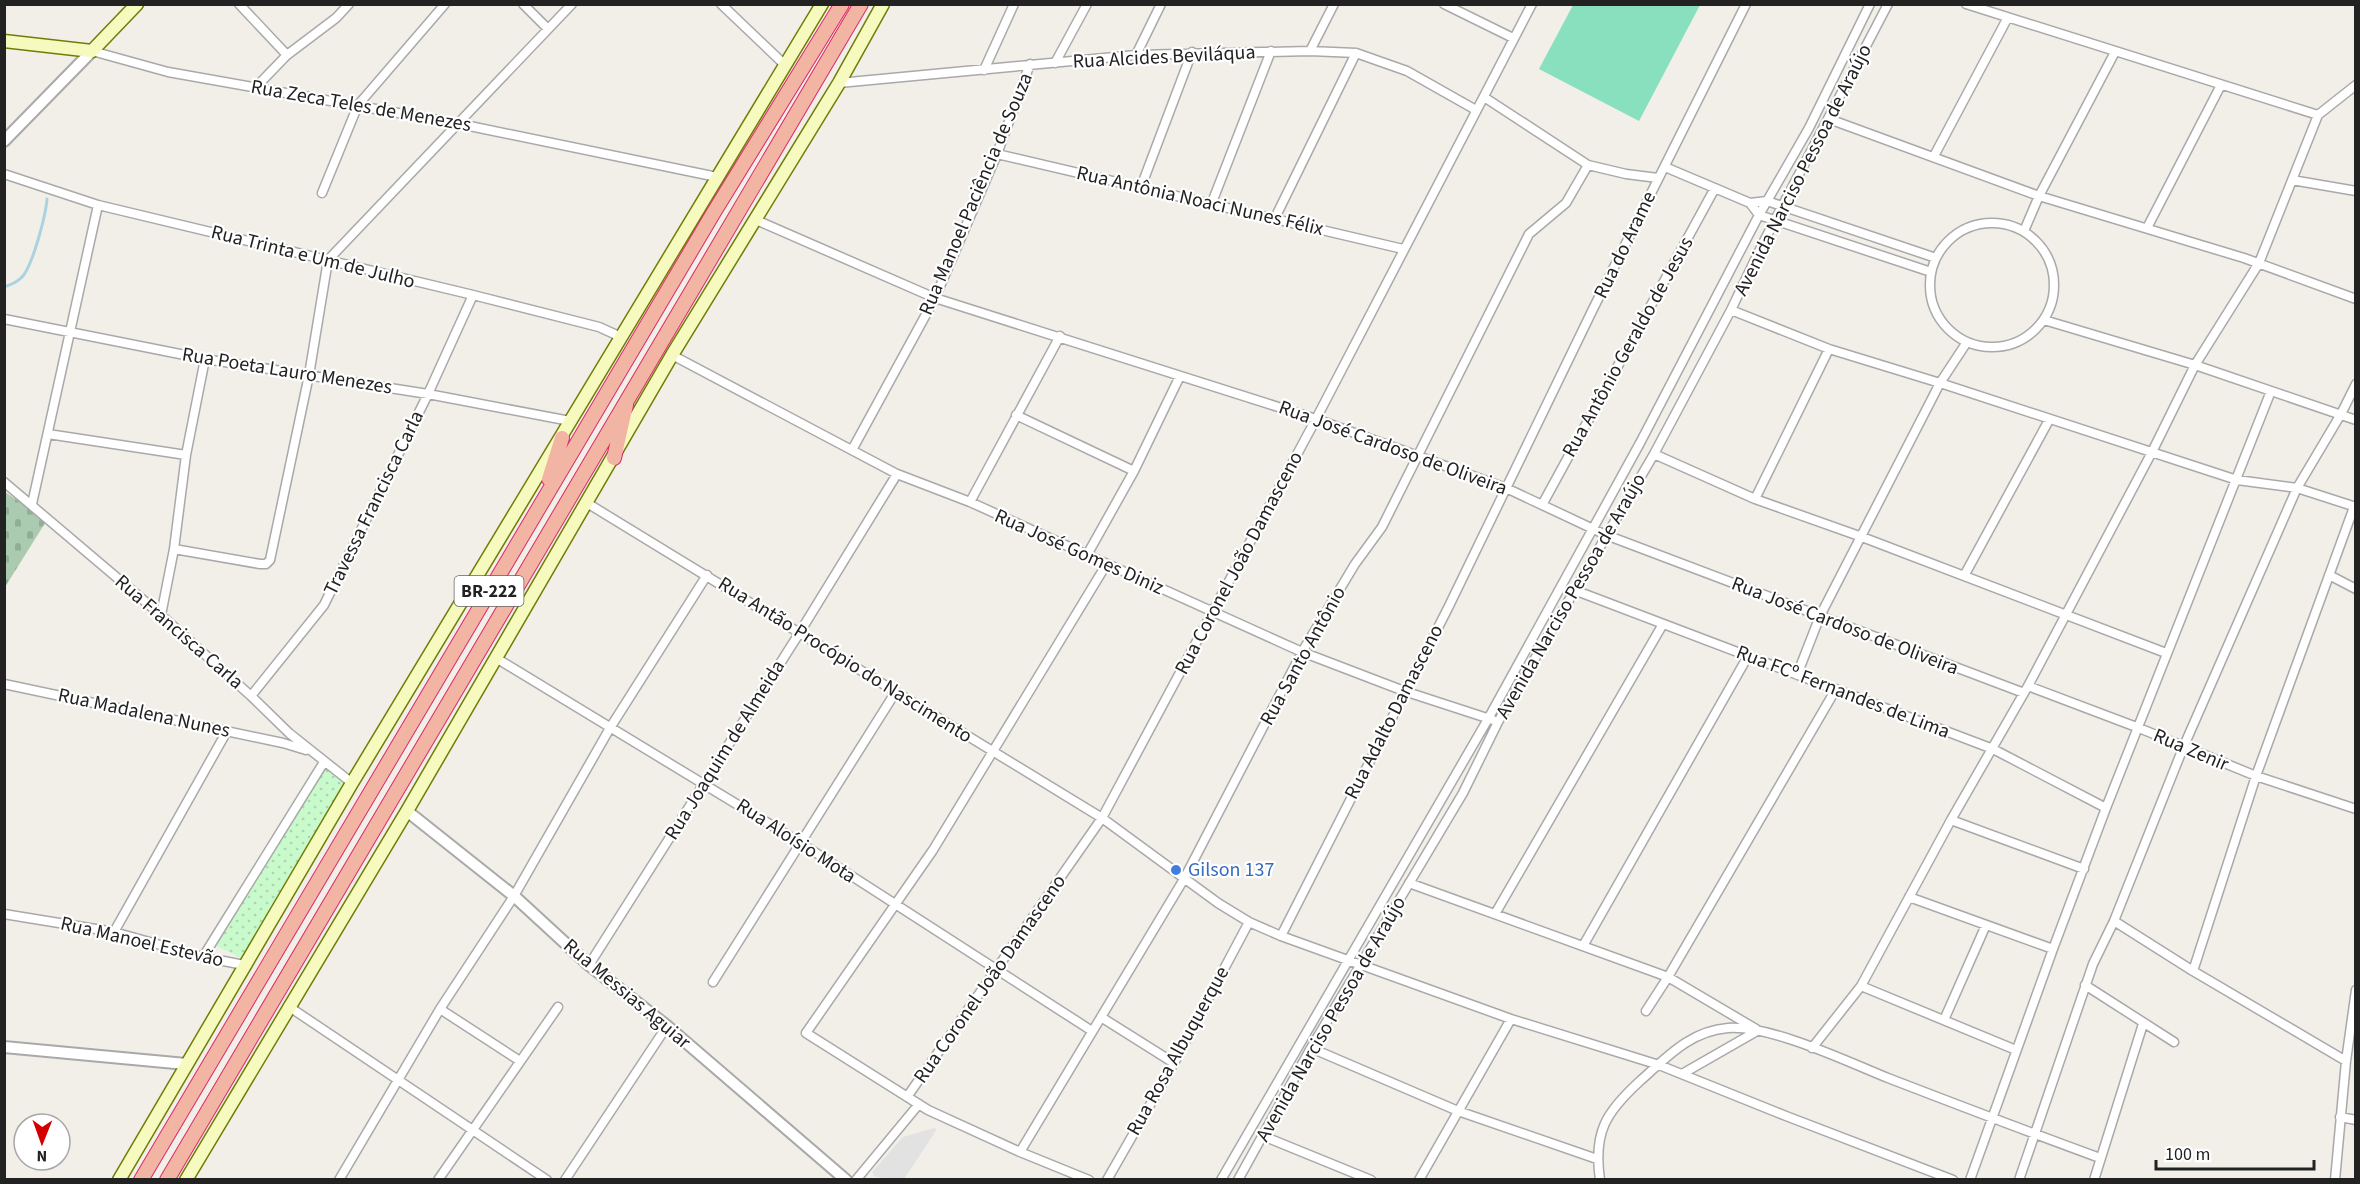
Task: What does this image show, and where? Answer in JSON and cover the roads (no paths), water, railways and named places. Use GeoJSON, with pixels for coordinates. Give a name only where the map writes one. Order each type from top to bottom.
{"type":"FeatureCollection","features":[{"type":"Feature","properties":{"kind":"highway","name":"BR-222"},"geometry":{"type":"LineString","coordinates":[[141,1179],[714,212],[842,4]]}},
{"type":"Feature","properties":{"kind":"highway","name":"BR-222"},"geometry":{"type":"LineString","coordinates":[[167,1179],[629,393],[861,4]]}},
{"type":"Feature","properties":{"kind":"highway"},"geometry":{"type":"LineString","coordinates":[[614,458],[629,393]]}},
{"type":"Feature","properties":{"kind":"highway"},"geometry":{"type":"LineString","coordinates":[[544,498],[562,438]]}},
{"type":"Feature","properties":{"kind":"main road"},"geometry":{"type":"LineString","coordinates":[[92,51],[137,4]]}},
{"type":"Feature","properties":{"kind":"main road","name":"BR-222"},"geometry":{"type":"LineString","coordinates":[[119,1179],[352,783],[822,4]]}},
{"type":"Feature","properties":{"kind":"main road"},"geometry":{"type":"LineString","coordinates":[[186,1179],[407,811],[672,356],[839,83],[883,4]]}},
{"type":"Feature","properties":{"kind":"main road","name":"Rua Zeca Teles de Menezes"},"geometry":{"type":"LineString","coordinates":[[4,40],[92,51]]}},
{"type":"Feature","properties":{"kind":"street"},"geometry":{"type":"LineString","coordinates":[[239,4],[287,55]]}},
{"type":"Feature","properties":{"kind":"street"},"geometry":{"type":"LineString","coordinates":[[257,86],[287,55],[336,18],[349,4]]}},
{"type":"Feature","properties":{"kind":"street"},"geometry":{"type":"LineString","coordinates":[[523,4],[548,29]]}},
{"type":"Feature","properties":{"kind":"street"},"geometry":{"type":"LineString","coordinates":[[174,549],[260,564],[266,564],[270,560],[309,375],[328,260],[572,4]]}},
{"type":"Feature","properties":{"kind":"street"},"geometry":{"type":"LineString","coordinates":[[721,4],[786,66]]}},
{"type":"Feature","properties":{"kind":"street"},"geometry":{"type":"LineString","coordinates":[[984,70],[1014,4]]}},
{"type":"Feature","properties":{"kind":"street"},"geometry":{"type":"LineString","coordinates":[[1055,63],[1087,4]]}},
{"type":"Feature","properties":{"kind":"street"},"geometry":{"type":"LineString","coordinates":[[1136,55],[1161,4]]}},
{"type":"Feature","properties":{"kind":"street"},"geometry":{"type":"LineString","coordinates":[[1310,51],[1334,4]]}},
{"type":"Feature","properties":{"kind":"street"},"geometry":{"type":"LineString","coordinates":[[1444,4],[1513,38]]}},
{"type":"Feature","properties":{"kind":"street","name":"Rua Coronel João Damasceno"},"geometry":{"type":"LineString","coordinates":[[907,1097],[1102,818],[1316,419],[1532,4]]}},
{"type":"Feature","properties":{"kind":"street","name":"Rua do Arame"},"geometry":{"type":"LineString","coordinates":[[1506,488],[1746,4]]}},
{"type":"Feature","properties":{"kind":"street","name":"Avenida Narciso Pessoa de Araújo"},"geometry":{"type":"LineString","coordinates":[[1221,1179],[1488,719],[1593,530],[1759,215],[1809,128],[1870,4]]}},
{"type":"Feature","properties":{"kind":"street","name":"Avenida Narciso Pessoa de Araújo"},"geometry":{"type":"LineString","coordinates":[[1238,1179],[1311,1048],[1462,793],[1498,722],[1654,454],[1731,310],[1763,243],[1888,4]]}},
{"type":"Feature","properties":{"kind":"street"},"geometry":{"type":"LineString","coordinates":[[1966,4],[2007,19],[2318,115]]}},
{"type":"Feature","properties":{"kind":"street"},"geometry":{"type":"LineString","coordinates":[[322,193],[358,105],[443,5]]}},
{"type":"Feature","properties":{"kind":"street"},"geometry":{"type":"LineString","coordinates":[[1934,156],[2007,19]]}},
{"type":"Feature","properties":{"kind":"street","name":"Rua Zeca Teles de Menezes"},"geometry":{"type":"LineString","coordinates":[[92,51],[168,72],[257,86],[460,124],[717,177]]}},
{"type":"Feature","properties":{"kind":"street"},"geometry":{"type":"LineString","coordinates":[[4,141],[92,51]]}},
{"type":"Feature","properties":{"kind":"street"},"geometry":{"type":"LineString","coordinates":[[1211,205],[1271,51]]}},
{"type":"Feature","properties":{"kind":"street","name":"Rua Alcides Beviláqua"},"geometry":{"type":"LineString","coordinates":[[839,83],[1136,55],[1310,51],[1356,53],[1407,71],[1476,110]]}},
{"type":"Feature","properties":{"kind":"street"},"geometry":{"type":"LineString","coordinates":[[1141,187],[1192,52]]}},
{"type":"Feature","properties":{"kind":"street"},"geometry":{"type":"LineString","coordinates":[[2024,231],[2038,196],[2115,52]]}},
{"type":"Feature","properties":{"kind":"street"},"geometry":{"type":"LineString","coordinates":[[1275,218],[1356,53]]}},
{"type":"Feature","properties":{"kind":"street","name":"Rua Manoel Paciência de Souza"},"geometry":{"type":"LineString","coordinates":[[852,450],[935,298],[997,154],[1030,64]]}},
{"type":"Feature","properties":{"kind":"street"},"geometry":{"type":"LineString","coordinates":[[2146,228],[2221,85]]}},
{"type":"Feature","properties":{"kind":"street"},"geometry":{"type":"LineString","coordinates":[[1812,1048],[1860,986],[2026,690],[2152,452],[2195,365],[2259,263],[2318,115],[2355,85]]}},
{"type":"Feature","properties":{"kind":"street"},"geometry":{"type":"LineString","coordinates":[[1484,96],[1588,165],[1626,174],[1658,178]]}},
{"type":"Feature","properties":{"kind":"street"},"geometry":{"type":"LineString","coordinates":[[1829,119],[2038,196],[2259,263],[2355,299]]}},
{"type":"Feature","properties":{"kind":"street","name":"Rua Antônia Noaci Nunes Félix"},"geometry":{"type":"LineString","coordinates":[[997,154],[1403,249]]}},
{"type":"Feature","properties":{"kind":"street","name":"Rua Santo Antônio"},"geometry":{"type":"LineString","coordinates":[[1020,1152],[1184,879],[1302,652],[1355,564],[1382,527],[1529,234],[1566,203],[1588,165]]}},
{"type":"Feature","properties":{"kind":"street"},"geometry":{"type":"LineString","coordinates":[[1665,167],[1750,203],[1767,201],[1936,258]]}},
{"type":"Feature","properties":{"kind":"street","name":"Rua Trinta e Um de Julho"},"geometry":{"type":"LineString","coordinates":[[4,174],[98,205],[599,327],[621,338]]}},
{"type":"Feature","properties":{"kind":"street"},"geometry":{"type":"LineString","coordinates":[[2292,180],[2355,191]]}},
{"type":"Feature","properties":{"kind":"street","name":"Rua Antônio Geraldo de Jesus"},"geometry":{"type":"LineString","coordinates":[[1542,505],[1715,188]]}},
{"type":"Feature","properties":{"kind":"street"},"geometry":{"type":"LineString","coordinates":[[1750,203],[1759,215],[1931,272]]}},
{"type":"Feature","properties":{"kind":"street"},"geometry":{"type":"LineString","coordinates":[[32,504],[98,205]]}},
{"type":"Feature","properties":{"kind":"street","name":"Rua José Cardoso de Oliveira"},"geometry":{"type":"LineString","coordinates":[[756,220],[935,298],[1316,419],[1506,488],[1606,535],[2026,690]]}},
{"type":"Feature","properties":{"kind":"street"},"geometry":{"type":"LineString","coordinates":[[1999,222],[2024,231],[2045,250],[2053,267],[2055,285],[2052,303],[2044,320],[2033,332],[2018,342],[2001,346],[1984,346],[1967,342],[1952,333],[1941,321],[1933,306],[1929,289],[1936,258],[1948,240],[1963,229],[1980,223],[1999,222]]}},
{"type":"Feature","properties":{"kind":"street","name":"Travessa Francisca Carla"},"geometry":{"type":"LineString","coordinates":[[251,696],[324,605],[429,394],[473,295]]}},
{"type":"Feature","properties":{"kind":"street"},"geometry":{"type":"LineString","coordinates":[[1731,310],[1829,350],[1940,383],[2237,480],[2297,488],[2355,507],[2256,776],[2193,971]]}},
{"type":"Feature","properties":{"kind":"street","name":"Rua Poeta Lauro Menezes"},"geometry":{"type":"LineString","coordinates":[[4,319],[205,359],[429,394],[570,422]]}},
{"type":"Feature","properties":{"kind":"street"},"geometry":{"type":"LineString","coordinates":[[2044,320],[2195,365],[2355,420]]}},
{"type":"Feature","properties":{"kind":"street"},"geometry":{"type":"LineString","coordinates":[[970,502],[1060,336]]}},
{"type":"Feature","properties":{"kind":"street"},"geometry":{"type":"LineString","coordinates":[[1797,675],[1821,616],[1940,383],[1967,342]]}},
{"type":"Feature","properties":{"kind":"street"},"geometry":{"type":"LineString","coordinates":[[1755,499],[1829,350]]}},
{"type":"Feature","properties":{"kind":"street","name":"Rua José Gomes Diniz"},"geometry":{"type":"LineString","coordinates":[[672,356],[897,474],[970,502],[1302,652],[1404,691],[1498,722]]}},
{"type":"Feature","properties":{"kind":"street"},"geometry":{"type":"LineString","coordinates":[[161,615],[174,549],[186,455],[205,359]]}},
{"type":"Feature","properties":{"kind":"street"},"geometry":{"type":"LineString","coordinates":[[1087,555],[1134,471],[1180,376]]}},
{"type":"Feature","properties":{"kind":"street"},"geometry":{"type":"LineString","coordinates":[[2019,1179],[2085,984],[2114,921],[2183,748],[2297,488],[2341,414],[2355,384]]}},
{"type":"Feature","properties":{"kind":"street"},"geometry":{"type":"LineString","coordinates":[[1970,1179],[2106,808],[2271,390]]}},
{"type":"Feature","properties":{"kind":"street"},"geometry":{"type":"LineString","coordinates":[[1016,415],[1134,471]]}},
{"type":"Feature","properties":{"kind":"street"},"geometry":{"type":"LineString","coordinates":[[1964,576],[2049,420]]}},
{"type":"Feature","properties":{"kind":"street"},"geometry":{"type":"LineString","coordinates":[[48,434],[186,455]]}},
{"type":"Feature","properties":{"kind":"street"},"geometry":{"type":"LineString","coordinates":[[1654,454],[1755,499],[1862,537],[2166,653]]}},
{"type":"Feature","properties":{"kind":"street","name":"Rua Joaquim de Almeida"},"geometry":{"type":"LineString","coordinates":[[589,965],[897,474]]}},
{"type":"Feature","properties":{"kind":"street","name":"Rua Francisca Carla"},"geometry":{"type":"LineString","coordinates":[[4,482],[161,615],[289,733],[352,783]]}},
{"type":"Feature","properties":{"kind":"street","name":"Rua Adalto Damasceno"},"geometry":{"type":"LineString","coordinates":[[1281,936],[1448,608],[1506,488]]}},
{"type":"Feature","properties":{"kind":"street","name":"Rua Antão Procópio do Nascimento"},"geometry":{"type":"LineString","coordinates":[[587,503],[1102,818],[1184,879],[1248,922],[1511,1019],[1659,1065],[1953,1179]]}},
{"type":"Feature","properties":{"kind":"street"},"geometry":{"type":"LineString","coordinates":[[1089,1179],[1020,1152],[919,1104],[806,1033],[933,850],[1106,565]]}},
{"type":"Feature","properties":{"kind":"street"},"geometry":{"type":"LineString","coordinates":[[339,1179],[440,1009],[514,896],[610,728],[707,575]]}},
{"type":"Feature","properties":{"kind":"street"},"geometry":{"type":"LineString","coordinates":[[2329,575],[2355,589]]}},
{"type":"Feature","properties":{"kind":"street","name":"Rua FCº Fernandes de Lima"},"geometry":{"type":"LineString","coordinates":[[1574,590],[1993,749],[2106,808]]}},
{"type":"Feature","properties":{"kind":"street"},"geometry":{"type":"LineString","coordinates":[[1495,914],[1663,624]]}},
{"type":"Feature","properties":{"kind":"street"},"geometry":{"type":"LineString","coordinates":[[1583,946],[1748,656]]}},
{"type":"Feature","properties":{"kind":"street","name":"Rua Aloísio Mota"},"geometry":{"type":"LineString","coordinates":[[496,658],[704,782],[998,968],[1092,1031]]}},
{"type":"Feature","properties":{"kind":"street","name":"Rua Madalena Nunes"},"geometry":{"type":"LineString","coordinates":[[4,684],[284,743],[312,752]]}},
{"type":"Feature","properties":{"kind":"street"},"geometry":{"type":"LineString","coordinates":[[1646,1011],[1836,689]]}},
{"type":"Feature","properties":{"kind":"street","name":"Rua Zenir"},"geometry":{"type":"LineString","coordinates":[[2026,690],[2139,728],[2183,748],[2256,776],[2355,809]]}},
{"type":"Feature","properties":{"kind":"street"},"geometry":{"type":"LineString","coordinates":[[713,982],[799,842],[895,693]]}},
{"type":"Feature","properties":{"kind":"street"},"geometry":{"type":"LineString","coordinates":[[114,932],[227,731]]}},
{"type":"Feature","properties":{"kind":"street"},"geometry":{"type":"LineString","coordinates":[[284,743],[289,733]]}},
{"type":"Feature","properties":{"kind":"street"},"geometry":{"type":"LineString","coordinates":[[203,957],[324,762]]}},
{"type":"Feature","properties":{"kind":"street","name":"Rua Messias Aguiar"},"geometry":{"type":"LineString","coordinates":[[407,811],[514,896],[589,965],[667,1026],[846,1179]]}},
{"type":"Feature","properties":{"kind":"street"},"geometry":{"type":"LineString","coordinates":[[1952,820],[2084,869]]}},
{"type":"Feature","properties":{"kind":"street"},"geometry":{"type":"LineString","coordinates":[[1409,883],[1668,977],[1758,1030],[1812,1048],[2100,1158]]}},
{"type":"Feature","properties":{"kind":"street"},"geometry":{"type":"LineString","coordinates":[[1909,897],[2053,949]]}},
{"type":"Feature","properties":{"kind":"street","name":"Rua Manoel Estevão"},"geometry":{"type":"LineString","coordinates":[[4,914],[114,932],[203,957],[244,965]]}},
{"type":"Feature","properties":{"kind":"street"},"geometry":{"type":"LineString","coordinates":[[2114,921],[2193,971],[2346,1061]]}},
{"type":"Feature","properties":{"kind":"street","name":"Rua Rosa Albuquerque"},"geometry":{"type":"LineString","coordinates":[[1107,1179],[1174,1063],[1248,922]]}},
{"type":"Feature","properties":{"kind":"street"},"geometry":{"type":"LineString","coordinates":[[1944,1020],[1986,925]]}},
{"type":"Feature","properties":{"kind":"street"},"geometry":{"type":"LineString","coordinates":[[2085,984],[2143,1024],[2174,1042]]}},
{"type":"Feature","properties":{"kind":"street"},"geometry":{"type":"LineString","coordinates":[[1860,986],[2016,1050]]}},
{"type":"Feature","properties":{"kind":"street"},"geometry":{"type":"LineString","coordinates":[[2335,1179],[2355,990]]}},
{"type":"Feature","properties":{"kind":"street"},"geometry":{"type":"LineString","coordinates":[[288,1006],[547,1179]]}},
{"type":"Feature","properties":{"kind":"street"},"geometry":{"type":"LineString","coordinates":[[438,1179],[558,1007]]}},
{"type":"Feature","properties":{"kind":"street"},"geometry":{"type":"LineString","coordinates":[[440,1009],[520,1061]]}},
{"type":"Feature","properties":{"kind":"street"},"geometry":{"type":"LineString","coordinates":[[1101,1017],[1174,1063]]}},
{"type":"Feature","properties":{"kind":"street"},"geometry":{"type":"LineString","coordinates":[[1419,1179],[1511,1019]]}},
{"type":"Feature","properties":{"kind":"street"},"geometry":{"type":"LineString","coordinates":[[2094,1179],[2143,1024]]}},
{"type":"Feature","properties":{"kind":"street"},"geometry":{"type":"LineString","coordinates":[[565,1179],[667,1026]]}},
{"type":"Feature","properties":{"kind":"street"},"geometry":{"type":"LineString","coordinates":[[1600,1179],[1597,1159],[1601,1133],[1610,1111],[1619,1100],[1681,1044],[1699,1034],[1728,1028],[1758,1030]]}},
{"type":"Feature","properties":{"kind":"street"},"geometry":{"type":"LineString","coordinates":[[1682,1074],[1758,1030]]}},
{"type":"Feature","properties":{"kind":"street"},"geometry":{"type":"LineString","coordinates":[[4,1047],[186,1064]]}},
{"type":"Feature","properties":{"kind":"street"},"geometry":{"type":"LineString","coordinates":[[1311,1048],[1458,1111],[1597,1159]]}},
{"type":"Feature","properties":{"kind":"street"},"geometry":{"type":"LineString","coordinates":[[856,1179],[919,1104]]}},
{"type":"Feature","properties":{"kind":"street"},"geometry":{"type":"LineString","coordinates":[[2340,1117],[2355,1120]]}},
{"type":"Feature","properties":{"kind":"street"},"geometry":{"type":"LineString","coordinates":[[1263,1136],[1371,1179]]}},
{"type":"Feature","properties":{"kind":"waterway"},"geometry":{"type":"LineString","coordinates":[[4,287],[21,278],[30,264],[47,199]]}},
{"type":"Feature","properties":{"kind":"place","name":"Gilson 137"},"geometry":{"type":"Point","coordinates":[1176,870]}}]}
